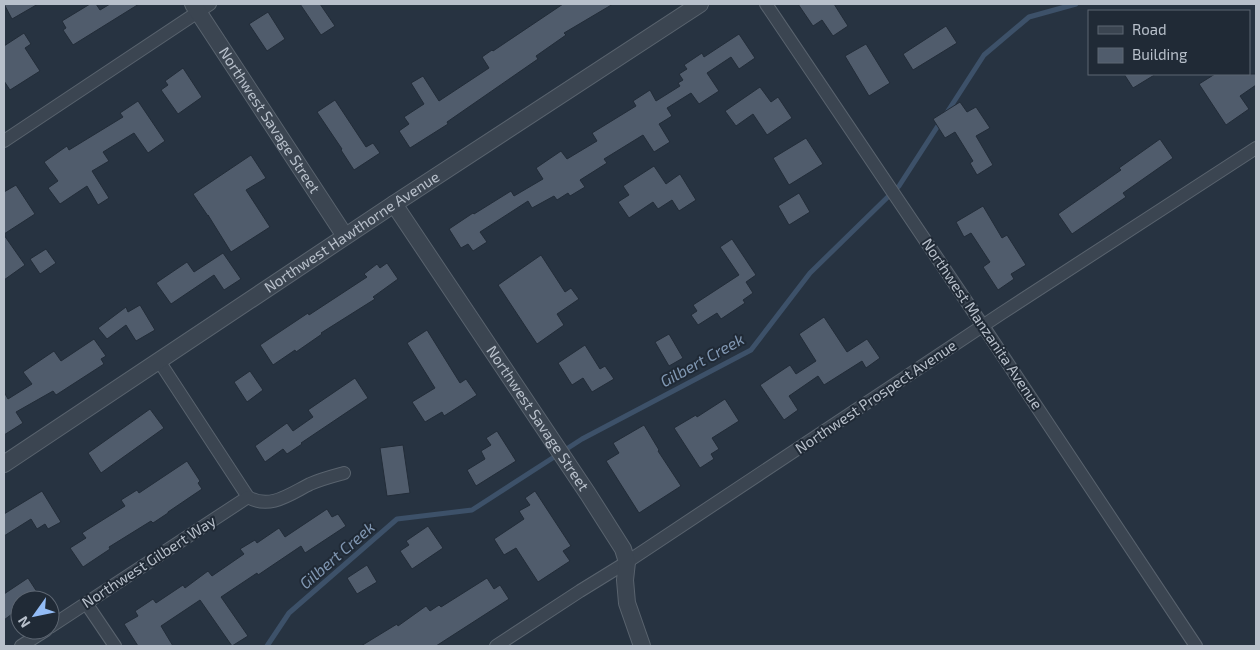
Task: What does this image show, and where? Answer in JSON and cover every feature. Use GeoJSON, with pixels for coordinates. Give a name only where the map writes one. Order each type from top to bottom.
{"type":"FeatureCollection","features":[{"type":"Feature","properties":{"kind":"street","name":"Northwest Hawthorne Avenue"},"geometry":{"type":"LineString","coordinates":[[4,464],[394,204],[700,4]]}},
{"type":"Feature","properties":{"kind":"street","name":"Northwest Manzanita Avenue"},"geometry":{"type":"LineString","coordinates":[[766,4],[1196,646]]}},
{"type":"Feature","properties":{"kind":"street","name":"Northwest Savage Street"},"geometry":{"type":"LineString","coordinates":[[201,6],[346,236]]}},
{"type":"Feature","properties":{"kind":"street"},"geometry":{"type":"LineString","coordinates":[[4,140],[201,6]]}},
{"type":"Feature","properties":{"kind":"street","name":"Northwest Prospect Avenue"},"geometry":{"type":"LineString","coordinates":[[496,646],[627,562],[1256,148]]}},
{"type":"Feature","properties":{"kind":"street","name":"Northwest Savage Street"},"geometry":{"type":"LineString","coordinates":[[394,204],[623,549],[627,562],[625,580],[627,603],[642,646]]}},
{"type":"Feature","properties":{"kind":"street"},"geometry":{"type":"LineString","coordinates":[[159,361],[248,497],[255,501],[275,502],[311,484],[344,473]]}},
{"type":"Feature","properties":{"kind":"street","name":"Northwest Gilbert Way"},"geometry":{"type":"LineString","coordinates":[[60,620],[248,497]]}},
{"type":"Feature","properties":{"kind":"street"},"geometry":{"type":"LineString","coordinates":[[86,603],[115,646]]}},
{"type":"Feature","properties":{"kind":"building"},"geometry":{"type":"Polygon","coordinates":[[[4,4],[38,4],[12,19],[4,4]]]}},
{"type":"Feature","properties":{"kind":"building"},"geometry":{"type":"Polygon","coordinates":[[[90,4],[96,4],[100,10],[110,4],[139,4],[73,45],[63,30],[66,28],[62,21],[90,4]]]}},
{"type":"Feature","properties":{"kind":"building"},"geometry":{"type":"Polygon","coordinates":[[[300,4],[320,4],[335,26],[321,35],[300,4]]]}},
{"type":"Feature","properties":{"kind":"building"},"geometry":{"type":"Polygon","coordinates":[[[563,4],[613,4],[564,33],[566,35],[536,56],[538,59],[447,122],[448,124],[410,148],[399,131],[409,124],[404,117],[424,104],[411,83],[423,76],[439,101],[489,68],[482,57],[563,4]]]}},
{"type":"Feature","properties":{"kind":"building"},"geometry":{"type":"Polygon","coordinates":[[[798,4],[834,4],[848,26],[833,36],[822,20],[813,26],[798,4]]]}},
{"type":"Feature","properties":{"kind":"building"},"geometry":{"type":"Polygon","coordinates":[[[268,12],[285,39],[267,51],[249,24],[268,12]]]}},
{"type":"Feature","properties":{"kind":"building"},"geometry":{"type":"Polygon","coordinates":[[[946,26],[957,43],[913,70],[903,54],[946,26]]]}},
{"type":"Feature","properties":{"kind":"building"},"geometry":{"type":"Polygon","coordinates":[[[24,33],[31,44],[25,48],[40,71],[10,90],[4,81],[4,46],[24,33]]]}},
{"type":"Feature","properties":{"kind":"building"},"geometry":{"type":"Polygon","coordinates":[[[739,34],[755,58],[739,69],[731,57],[707,73],[719,91],[699,104],[691,93],[667,108],[672,116],[659,124],[670,142],[654,152],[643,135],[604,159],[607,163],[580,180],[585,187],[570,196],[568,193],[557,200],[554,196],[532,208],[528,201],[480,232],[487,242],[473,251],[468,244],[461,248],[449,229],[511,191],[514,196],[543,179],[536,168],[561,151],[567,159],[597,141],[592,133],[636,106],[633,101],[650,90],[656,101],[680,86],[678,83],[683,80],[679,74],[687,69],[684,65],[702,53],[704,57],[739,34]]]}},
{"type":"Feature","properties":{"kind":"building"},"geometry":{"type":"Polygon","coordinates":[[[866,44],[890,83],[869,96],[845,56],[866,44]]]}},
{"type":"Feature","properties":{"kind":"building"},"geometry":{"type":"Polygon","coordinates":[[[183,68],[202,97],[178,114],[161,90],[168,85],[165,81],[183,68]]]}},
{"type":"Feature","properties":{"kind":"building"},"geometry":{"type":"Polygon","coordinates":[[[1256,74],[1256,85],[1240,96],[1249,109],[1226,125],[1199,84],[1213,75],[1256,74]]]}},
{"type":"Feature","properties":{"kind":"building"},"geometry":{"type":"Polygon","coordinates":[[[1125,75],[1154,75],[1133,88],[1125,75]]]}},
{"type":"Feature","properties":{"kind":"building"},"geometry":{"type":"Polygon","coordinates":[[[760,87],[771,102],[778,97],[792,118],[767,135],[753,114],[736,126],[725,111],[760,87]]]}},
{"type":"Feature","properties":{"kind":"building"},"geometry":{"type":"Polygon","coordinates":[[[335,100],[366,147],[373,143],[380,153],[354,170],[317,112],[335,100]]]}},
{"type":"Feature","properties":{"kind":"building"},"geometry":{"type":"Polygon","coordinates":[[[138,101],[165,141],[148,153],[134,133],[103,152],[109,161],[92,171],[109,198],[98,205],[87,186],[60,204],[48,188],[58,181],[44,162],[67,146],[69,150],[123,117],[120,113],[138,101]]]}},
{"type":"Feature","properties":{"kind":"building"},"geometry":{"type":"Polygon","coordinates":[[[960,102],[967,112],[976,107],[990,128],[976,136],[993,165],[977,175],[970,163],[973,161],[955,132],[945,138],[933,119],[960,102]]]}},
{"type":"Feature","properties":{"kind":"building"},"geometry":{"type":"Polygon","coordinates":[[[806,138],[823,164],[789,185],[773,158],[806,138]]]}},
{"type":"Feature","properties":{"kind":"building"},"geometry":{"type":"Polygon","coordinates":[[[1160,139],[1173,158],[1123,193],[1126,197],[1072,234],[1058,214],[1121,170],[1119,168],[1160,139]]]}},
{"type":"Feature","properties":{"kind":"building"},"geometry":{"type":"Polygon","coordinates":[[[251,155],[266,178],[246,190],[270,227],[231,252],[193,194],[251,155]]]}},
{"type":"Feature","properties":{"kind":"building"},"geometry":{"type":"Polygon","coordinates":[[[654,166],[666,184],[680,174],[696,200],[679,211],[672,200],[658,209],[653,202],[629,218],[618,202],[629,195],[623,186],[654,166]]]}},
{"type":"Feature","properties":{"kind":"building"},"geometry":{"type":"Polygon","coordinates":[[[16,185],[35,214],[4,234],[4,192],[16,185]]]}},
{"type":"Feature","properties":{"kind":"building"},"geometry":{"type":"Polygon","coordinates":[[[799,193],[810,212],[789,225],[778,206],[799,193]]]}},
{"type":"Feature","properties":{"kind":"building"},"geometry":{"type":"Polygon","coordinates":[[[983,206],[1002,238],[1007,235],[1026,265],[1011,274],[1014,279],[998,290],[983,267],[990,262],[971,233],[964,237],[956,222],[983,206]]]}},
{"type":"Feature","properties":{"kind":"building"},"geometry":{"type":"Polygon","coordinates":[[[4,235],[25,265],[4,280],[4,235]]]}},
{"type":"Feature","properties":{"kind":"building"},"geometry":{"type":"Polygon","coordinates":[[[732,239],[756,275],[746,282],[753,293],[743,300],[745,303],[721,319],[717,313],[698,325],[691,315],[697,311],[693,305],[739,275],[720,247],[732,239]]]}},
{"type":"Feature","properties":{"kind":"building"},"geometry":{"type":"Polygon","coordinates":[[[46,249],[56,263],[40,274],[30,259],[46,249]]]}},
{"type":"Feature","properties":{"kind":"building"},"geometry":{"type":"Polygon","coordinates":[[[223,253],[241,279],[224,290],[214,275],[171,304],[156,283],[187,262],[194,272],[223,253]]]}},
{"type":"Feature","properties":{"kind":"building"},"geometry":{"type":"Polygon","coordinates":[[[541,255],[565,292],[571,288],[579,299],[557,314],[564,325],[537,344],[498,285],[541,255]]]}},
{"type":"Feature","properties":{"kind":"building"},"geometry":{"type":"Polygon","coordinates":[[[387,263],[398,279],[373,297],[375,299],[321,333],[296,352],[295,350],[273,365],[260,345],[367,277],[364,274],[377,264],[380,268],[387,263]]]}},
{"type":"Feature","properties":{"kind":"building"},"geometry":{"type":"Polygon","coordinates":[[[140,305],[155,330],[136,341],[126,325],[107,339],[98,328],[126,307],[128,312],[140,305]]]}},
{"type":"Feature","properties":{"kind":"building"},"geometry":{"type":"Polygon","coordinates":[[[824,317],[847,352],[867,339],[880,358],[866,368],[862,361],[824,385],[818,376],[789,396],[798,410],[784,420],[760,385],[790,365],[796,374],[816,361],[799,334],[824,317]]]}},
{"type":"Feature","properties":{"kind":"building"},"geometry":{"type":"Polygon","coordinates":[[[427,330],[460,383],[466,379],[477,395],[444,416],[442,412],[425,422],[412,402],[435,388],[407,343],[427,330]]]}},
{"type":"Feature","properties":{"kind":"building"},"geometry":{"type":"Polygon","coordinates":[[[669,334],[683,358],[669,366],[655,342],[669,334]]]}},
{"type":"Feature","properties":{"kind":"building"},"geometry":{"type":"Polygon","coordinates":[[[94,339],[106,356],[101,359],[104,364],[56,395],[53,391],[16,412],[23,423],[4,435],[4,392],[8,399],[32,384],[23,372],[54,351],[61,361],[94,339]]]}},
{"type":"Feature","properties":{"kind":"building"},"geometry":{"type":"Polygon","coordinates":[[[585,345],[600,369],[605,366],[614,379],[592,392],[583,378],[572,385],[558,363],[585,345]]]}},
{"type":"Feature","properties":{"kind":"building"},"geometry":{"type":"Polygon","coordinates":[[[250,371],[263,390],[247,402],[234,382],[250,371]]]}},
{"type":"Feature","properties":{"kind":"building"},"geometry":{"type":"Polygon","coordinates":[[[355,378],[368,398],[287,454],[283,449],[265,462],[255,446],[287,423],[293,431],[313,417],[308,410],[355,378]]]}},
{"type":"Feature","properties":{"kind":"building"},"geometry":{"type":"Polygon","coordinates":[[[725,399],[739,421],[712,438],[719,449],[711,454],[714,459],[700,468],[674,428],[696,415],[697,417],[725,399]]]}},
{"type":"Feature","properties":{"kind":"building"},"geometry":{"type":"Polygon","coordinates":[[[150,409],[164,428],[101,473],[88,453],[150,409]]]}},
{"type":"Feature","properties":{"kind":"building"},"geometry":{"type":"Polygon","coordinates":[[[644,425],[658,451],[681,486],[639,513],[606,461],[619,453],[613,443],[644,425]]]}},
{"type":"Feature","properties":{"kind":"building"},"geometry":{"type":"Polygon","coordinates":[[[497,431],[516,461],[476,486],[467,470],[485,459],[481,451],[491,445],[486,438],[497,431]]]}},
{"type":"Feature","properties":{"kind":"building"},"geometry":{"type":"Polygon","coordinates":[[[403,445],[410,493],[387,496],[380,448],[403,445]]]}},
{"type":"Feature","properties":{"kind":"building"},"geometry":{"type":"Polygon","coordinates":[[[187,461],[200,481],[198,483],[202,489],[153,523],[151,521],[109,547],[110,549],[83,567],[70,548],[86,538],[82,533],[125,506],[121,500],[137,490],[139,493],[187,461]]]}},
{"type":"Feature","properties":{"kind":"building"},"geometry":{"type":"Polygon","coordinates":[[[42,491],[61,522],[48,529],[45,524],[37,529],[31,519],[4,536],[4,514],[42,491]]]}},
{"type":"Feature","properties":{"kind":"building"},"geometry":{"type":"Polygon","coordinates":[[[535,491],[571,546],[563,551],[570,561],[538,582],[516,548],[504,555],[494,539],[524,519],[519,511],[530,505],[525,498],[535,491]]]}},
{"type":"Feature","properties":{"kind":"building"},"geometry":{"type":"Polygon","coordinates":[[[327,509],[332,517],[338,514],[346,526],[305,553],[301,546],[221,597],[248,636],[232,646],[200,600],[161,626],[173,646],[138,646],[124,624],[138,616],[135,611],[153,599],[156,603],[183,585],[185,588],[208,571],[212,576],[244,554],[240,549],[255,540],[257,543],[279,528],[285,537],[327,509]]]}},
{"type":"Feature","properties":{"kind":"building"},"geometry":{"type":"Polygon","coordinates":[[[428,526],[443,548],[412,569],[400,551],[409,545],[406,541],[428,526]]]}},
{"type":"Feature","properties":{"kind":"building"},"geometry":{"type":"Polygon","coordinates":[[[367,565],[377,582],[357,594],[347,578],[367,565]]]}},
{"type":"Feature","properties":{"kind":"building"},"geometry":{"type":"Polygon","coordinates":[[[28,578],[36,590],[10,590],[28,578]]]}},
{"type":"Feature","properties":{"kind":"building"},"geometry":{"type":"Polygon","coordinates":[[[487,578],[494,589],[500,585],[509,599],[436,646],[361,646],[397,624],[398,626],[426,606],[430,611],[439,605],[441,607],[487,578]]]}},
{"type":"Feature","properties":{"kind":"building"},"geometry":{"type":"Polygon","coordinates":[[[10,590],[10,616],[4,620],[4,594],[10,590]]]}},
{"type":"Feature","properties":{"kind":"waterway","name":"Gilbert Creek"},"geometry":{"type":"LineString","coordinates":[[946,114],[984,55],[1029,17],[1076,4]]}},
{"type":"Feature","properties":{"kind":"waterway","name":"Gilbert Creek"},"geometry":{"type":"LineString","coordinates":[[267,646],[289,613],[397,519],[472,510],[582,439],[751,350],[810,273],[899,186],[941,121]]}}]}
